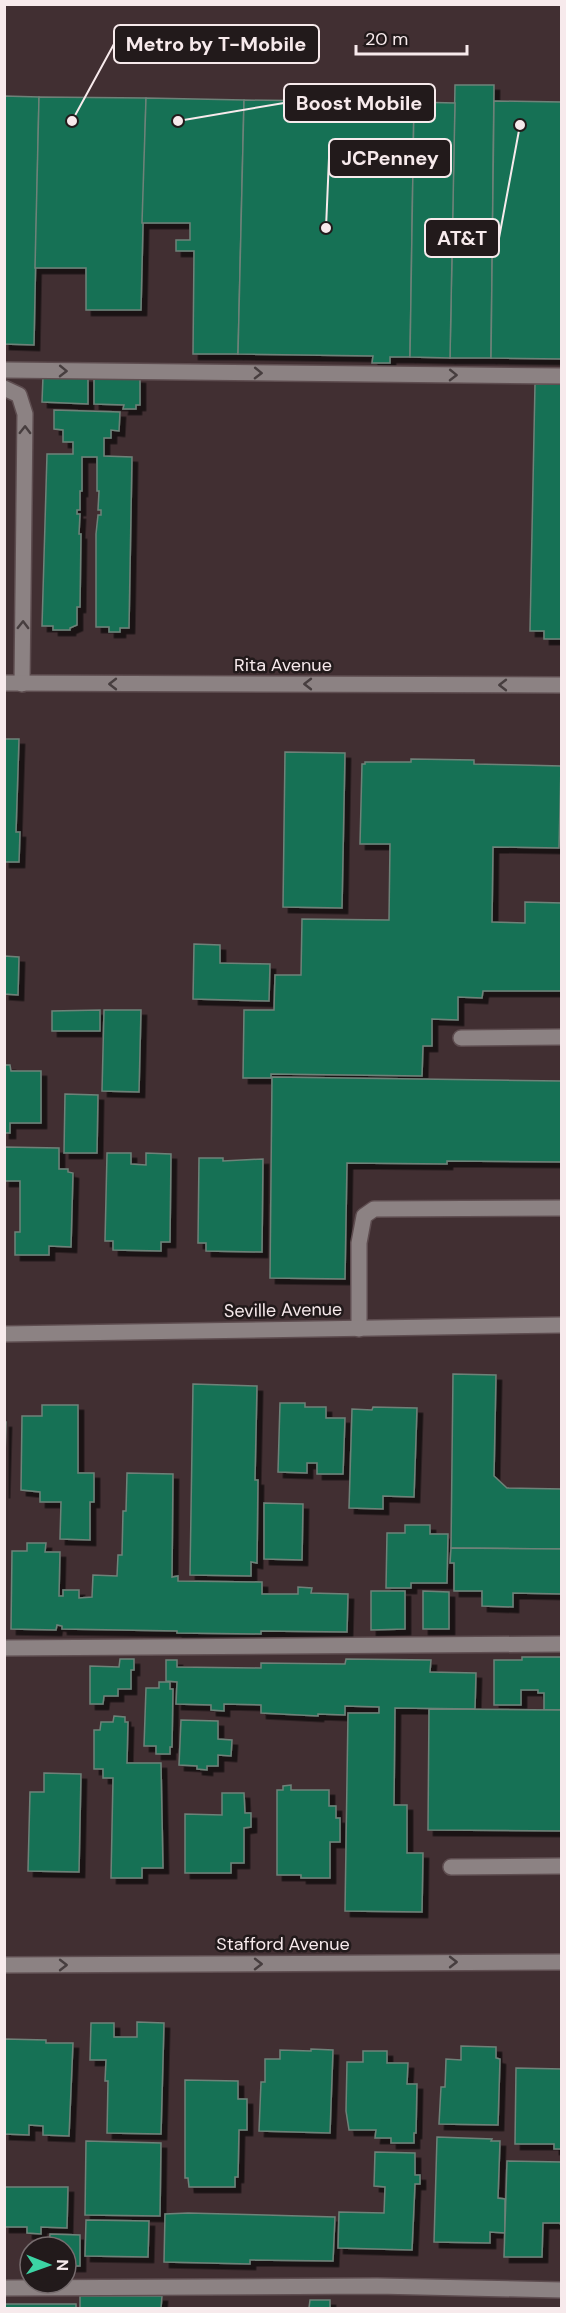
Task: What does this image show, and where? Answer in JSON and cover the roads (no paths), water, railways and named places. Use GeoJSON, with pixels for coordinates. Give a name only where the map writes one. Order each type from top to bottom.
{"type":"FeatureCollection","features":[{"type":"Feature","properties":{"kind":"street"},"geometry":{"type":"LineString","coordinates":[[4,370],[561,376]]}},
{"type":"Feature","properties":{"kind":"street"},"geometry":{"type":"LineString","coordinates":[[4,388],[19,395],[25,414],[22,684]]}},
{"type":"Feature","properties":{"kind":"street","name":"Rita Avenue"},"geometry":{"type":"LineString","coordinates":[[4,683],[561,685]]}},
{"type":"Feature","properties":{"kind":"street"},"geometry":{"type":"LineString","coordinates":[[461,1038],[561,1037]]}},
{"type":"Feature","properties":{"kind":"street"},"geometry":{"type":"LineString","coordinates":[[359,1329],[359,1243],[364,1216],[374,1209],[561,1208]]}},
{"type":"Feature","properties":{"kind":"street","name":"Seville Avenue"},"geometry":{"type":"LineString","coordinates":[[4,1334],[561,1325]]}},
{"type":"Feature","properties":{"kind":"street"},"geometry":{"type":"LineString","coordinates":[[4,1648],[561,1644]]}},
{"type":"Feature","properties":{"kind":"street"},"geometry":{"type":"LineString","coordinates":[[451,1867],[561,1866]]}},
{"type":"Feature","properties":{"kind":"street","name":"Stafford Avenue"},"geometry":{"type":"LineString","coordinates":[[4,1965],[561,1962]]}},
{"type":"Feature","properties":{"kind":"street"},"geometry":{"type":"LineString","coordinates":[[4,2288],[377,2286],[561,2290]]}},
{"type":"Feature","properties":{"kind":"place","name":"Metro by T-Mobile"},"geometry":{"type":"Point","coordinates":[72,121]}},
{"type":"Feature","properties":{"kind":"place","name":"Boost Mobile"},"geometry":{"type":"Point","coordinates":[178,121]}},
{"type":"Feature","properties":{"kind":"place","name":"AT&T"},"geometry":{"type":"Point","coordinates":[520,125]}},
{"type":"Feature","properties":{"kind":"place","name":"JCPenney"},"geometry":{"type":"Point","coordinates":[326,228]}}]}
